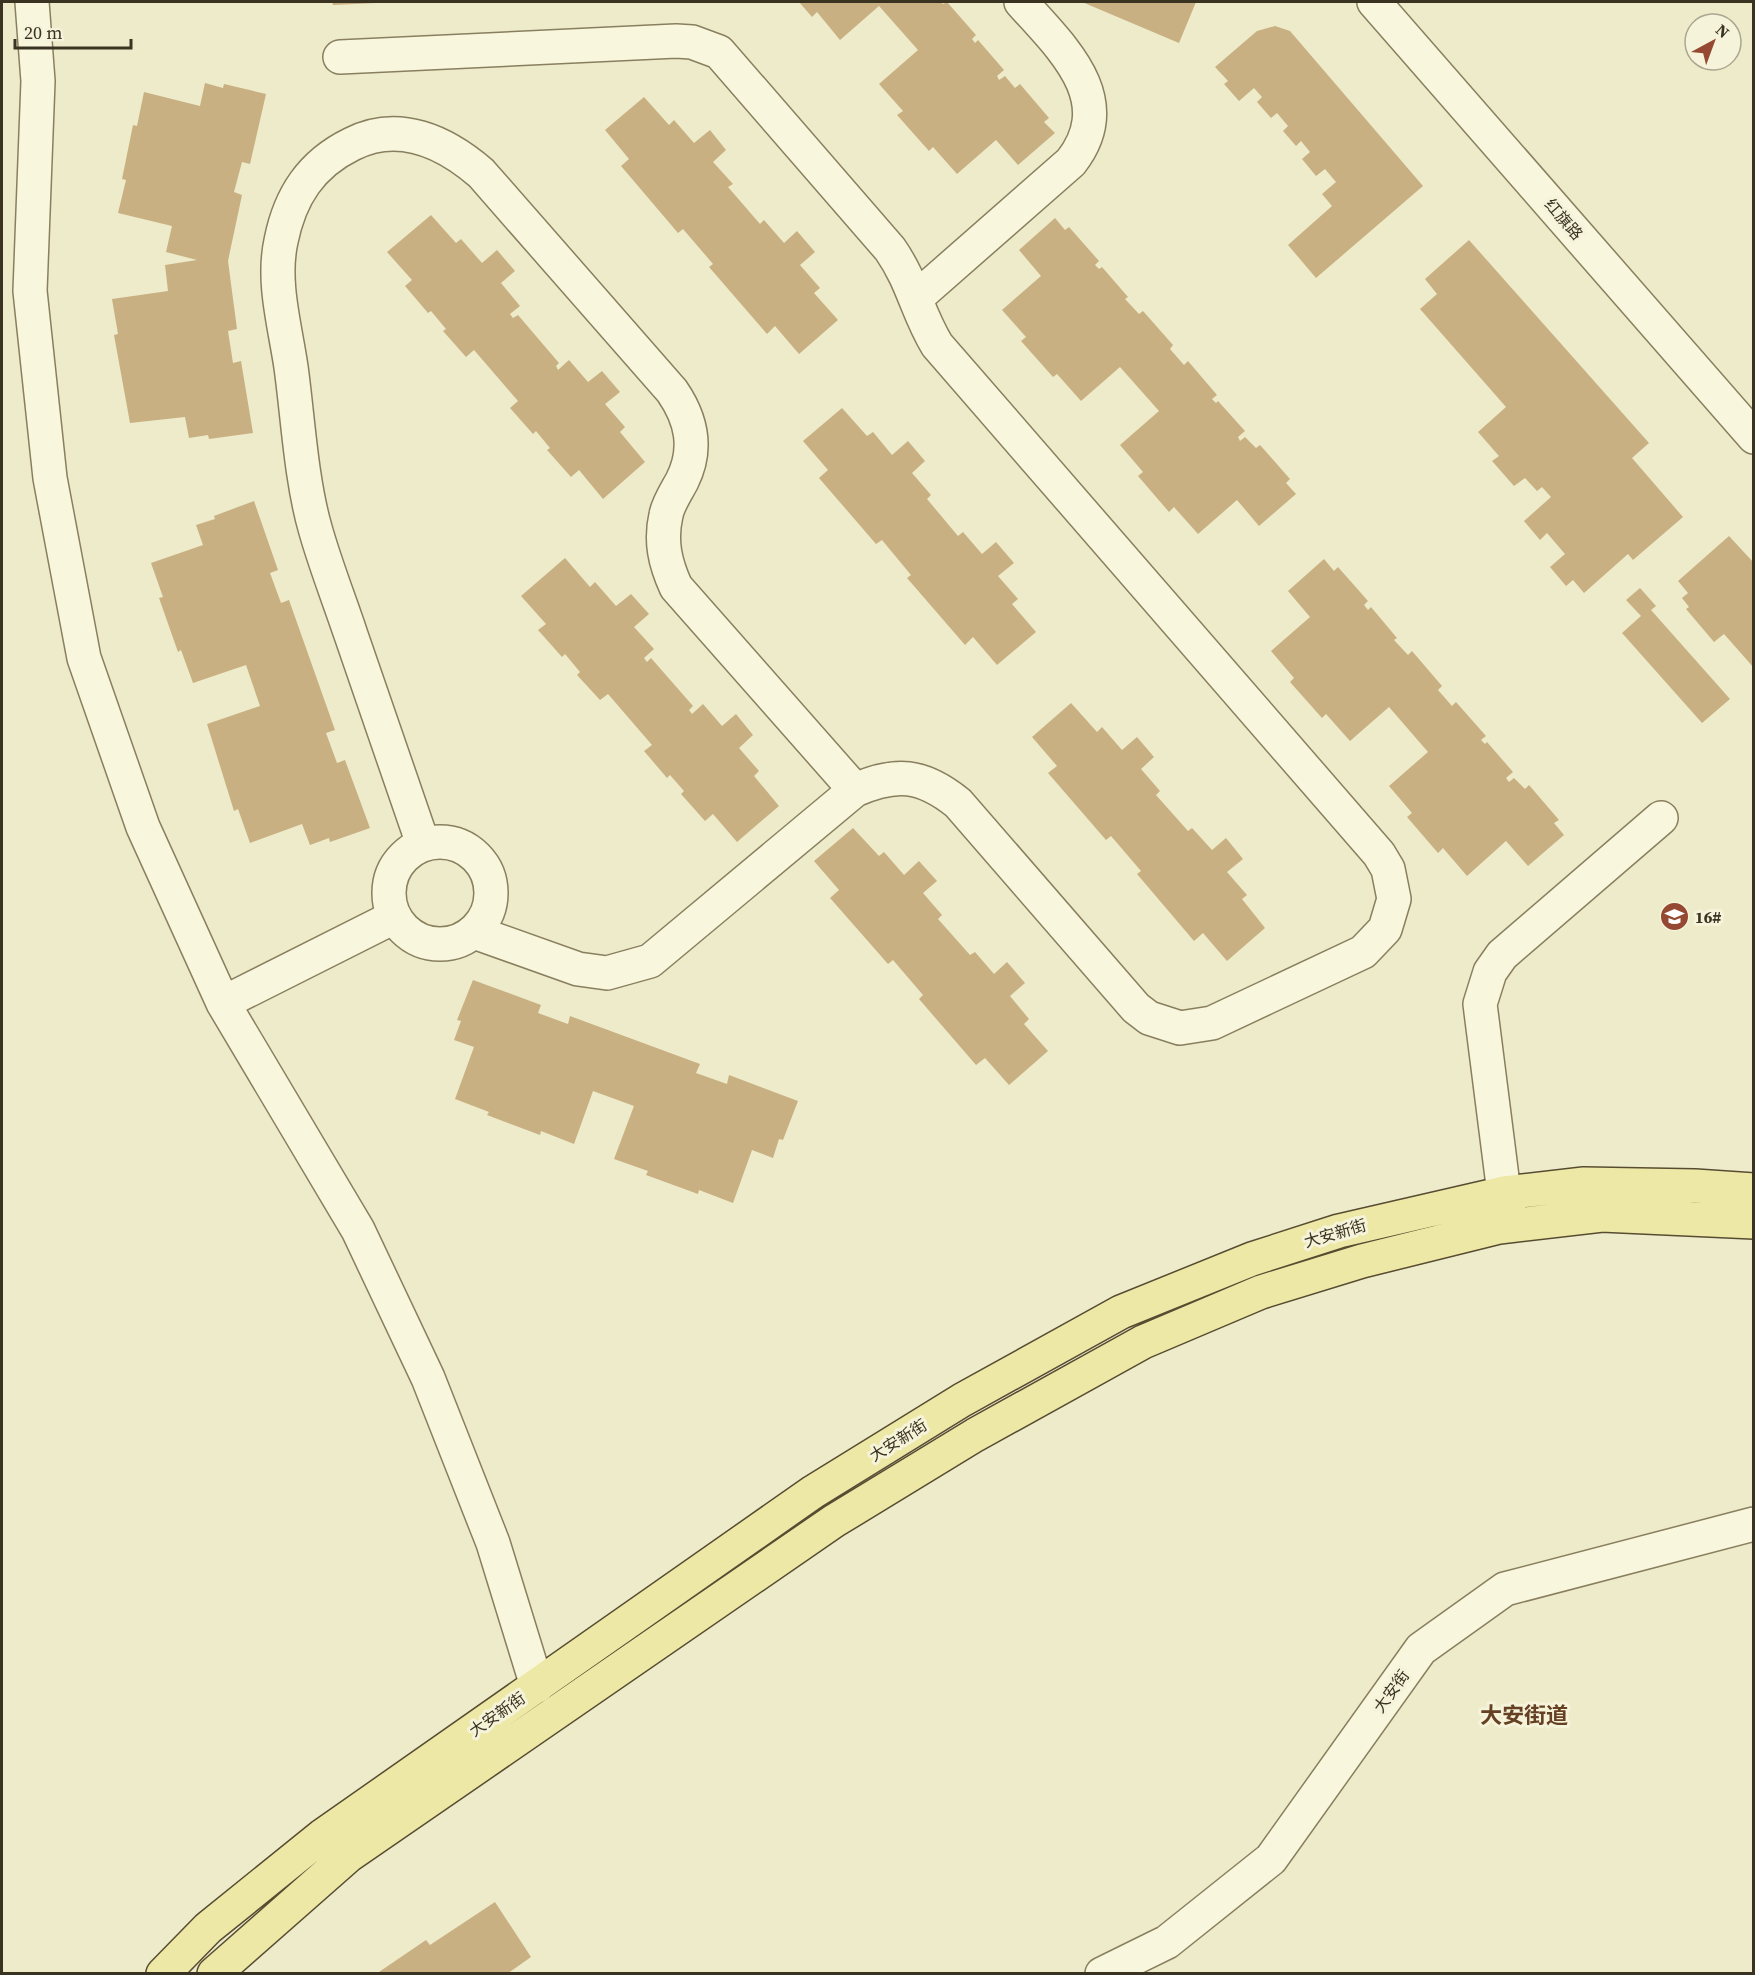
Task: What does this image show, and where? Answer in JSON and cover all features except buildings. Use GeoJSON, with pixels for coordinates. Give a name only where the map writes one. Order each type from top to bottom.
{"type":"FeatureCollection","features":[{"type":"Feature","properties":{"kind":"main road","name":"大安新街"},"geometry":{"type":"LineString","coordinates":[[163,1974],[208,1928],[322,1836],[813,1492],[962,1400],[1121,1312],[1251,1259],[1339,1231],[1504,1193],[1584,1184],[1695,1186],[1754,1190]]}},
{"type":"Feature","properties":{"kind":"main road","name":"大安新街"},"geometry":{"type":"LineString","coordinates":[[214,1974],[348,1856],[834,1521],[975,1435],[1143,1342],[1261,1292],[1362,1261],[1499,1227],[1602,1215],[1754,1222]]}},
{"type":"Feature","properties":{"kind":"street"},"geometry":{"type":"LineString","coordinates":[[32,2],[38,81],[30,291],[50,478],[84,658],[143,827],[223,1003],[358,1230],[428,1378],[493,1543],[537,1686]]}},
{"type":"Feature","properties":{"kind":"street"},"geometry":{"type":"LineString","coordinates":[[916,298],[1071,162],[1083,144],[1089,107],[1083,79],[1069,56],[1021,2]]}},
{"type":"Feature","properties":{"kind":"street","name":"红旗路"},"geometry":{"type":"LineString","coordinates":[[1374,2],[1754,437]]}},
{"type":"Feature","properties":{"kind":"street"},"geometry":{"type":"LineString","coordinates":[[340,57],[676,41],[706,45],[729,62],[891,249],[904,268],[919,311],[938,345],[1379,854],[1388,869],[1394,898],[1385,929],[1363,952],[1212,1023],[1180,1028],[1149,1018],[1136,1008],[958,803],[944,792],[921,781],[904,777],[879,780],[855,790],[650,961],[606,973],[578,969],[474,932]]}},
{"type":"Feature","properties":{"kind":"street"},"geometry":{"type":"LineString","coordinates":[[423,844],[314,526],[278,277],[284,225],[296,195],[311,172],[349,145],[388,135],[420,137],[438,142],[451,149],[480,173],[672,391],[683,407],[693,443],[692,459],[666,513],[663,553],[669,572],[676,587],[855,790]]}},
{"type":"Feature","properties":{"kind":"street"},"geometry":{"type":"LineString","coordinates":[[1504,1193],[1480,1004],[1490,972],[1515,943],[1661,818]]}},
{"type":"Feature","properties":{"kind":"street"},"geometry":{"type":"LineString","coordinates":[[440,842],[457,845],[473,853],[484,867],[491,884],[491,901],[485,918],[474,932],[461,940],[446,944],[430,944],[416,939],[404,930],[394,917],[389,900],[390,882],[396,866],[408,853],[423,844],[440,842]]}},
{"type":"Feature","properties":{"kind":"street"},"geometry":{"type":"LineString","coordinates":[[223,1003],[394,917]]}},
{"type":"Feature","properties":{"kind":"street","name":"大安街"},"geometry":{"type":"LineString","coordinates":[[1102,1974],[1167,1942],[1271,1858],[1421,1650],[1505,1589],[1754,1524]]}},
{"type":"Feature","properties":{"kind":"place","name":"16#"},"geometry":{"type":"Point","coordinates":[1674,917]}},
{"type":"Feature","properties":{"kind":"district","name":"大安街道"},"geometry":{"type":"Point","coordinates":[1524,1715]}}]}
